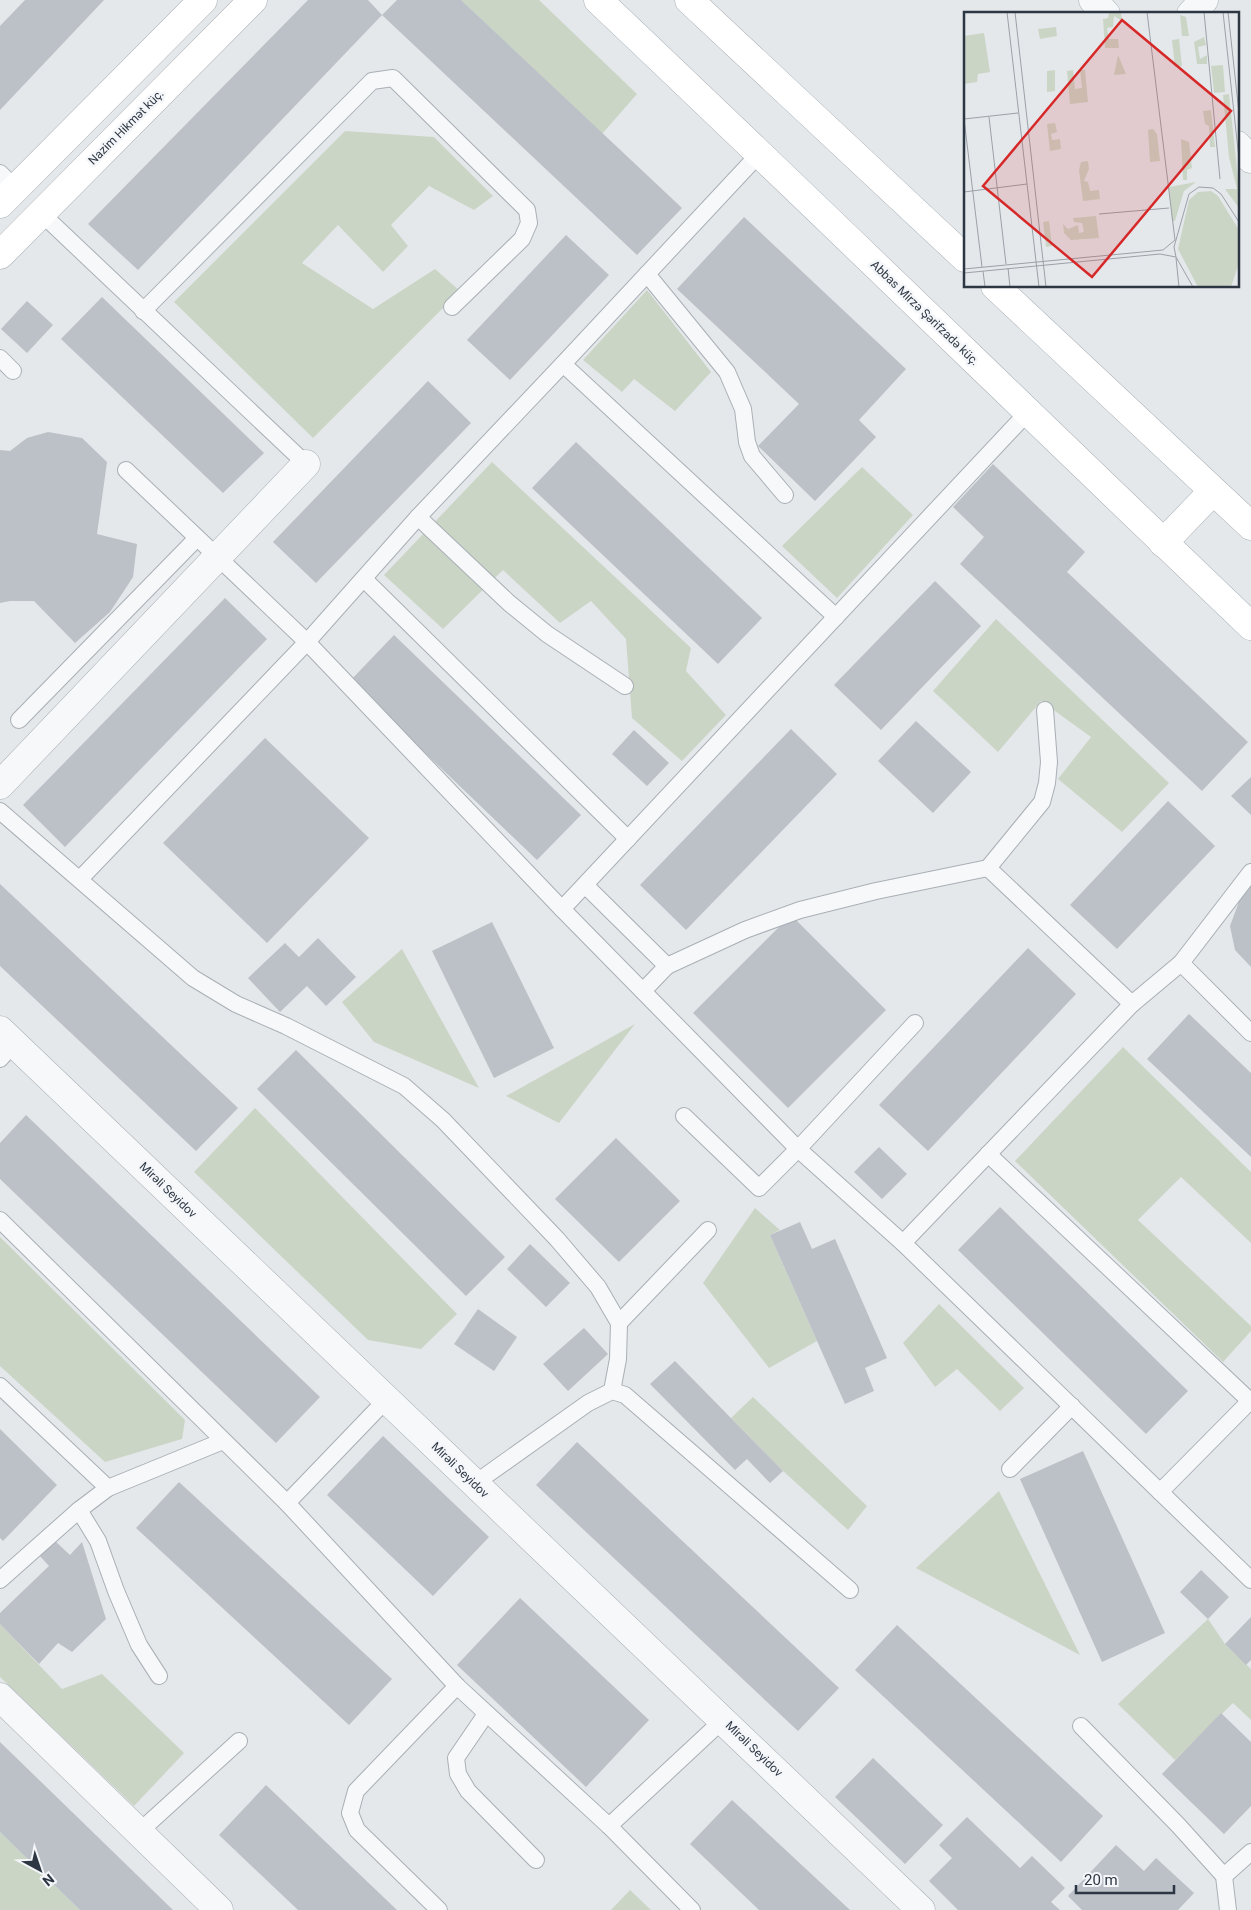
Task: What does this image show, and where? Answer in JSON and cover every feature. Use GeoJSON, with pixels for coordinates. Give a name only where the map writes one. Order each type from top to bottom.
{"type":"FeatureCollection","features":[{"type":"Feature","properties":{"kind":"main road"},"geometry":{"type":"LineString","coordinates":[[41,213],[5,188],[203,0]]}},
{"type":"Feature","properties":{"kind":"main road","name":"Nazim Hikmət küç."},"geometry":{"type":"LineString","coordinates":[[0,255],[253,0]]}},
{"type":"Feature","properties":{"kind":"main road","name":"Abbas Mirzə Şərifzadə küç."},"geometry":{"type":"LineString","coordinates":[[598,0],[760,153],[1027,413],[1251,626]]}},
{"type":"Feature","properties":{"kind":"main road"},"geometry":{"type":"LineString","coordinates":[[688,0],[964,257]]}},
{"type":"Feature","properties":{"kind":"main road"},"geometry":{"type":"LineString","coordinates":[[997,288],[1251,526]]}},
{"type":"Feature","properties":{"kind":"main road"},"geometry":{"type":"LineString","coordinates":[[1163,543],[1213,491]]}},
{"type":"Feature","properties":{"kind":"street"},"geometry":{"type":"LineString","coordinates":[[1093,0],[1104,12]]}},
{"type":"Feature","properties":{"kind":"street"},"geometry":{"type":"LineString","coordinates":[[1193,12],[1204,0]]}},
{"type":"Feature","properties":{"kind":"street"},"geometry":{"type":"LineString","coordinates":[[1238,147],[1251,159]]}},
{"type":"Feature","properties":{"kind":"street"},"geometry":{"type":"LineString","coordinates":[[0,785],[306,464]]}},
{"type":"Feature","properties":{"kind":"street","name":"Mirəli Seyidov"},"geometry":{"type":"LineString","coordinates":[[5,1044],[724,1719],[922,1910]]}},
{"type":"Feature","properties":{"kind":"street"},"geometry":{"type":"LineString","coordinates":[[0,1697],[219,1910]]}},
{"type":"Feature","properties":{"kind":"lane"},"geometry":{"type":"LineString","coordinates":[[143,311],[372,80],[392,78],[527,210],[529,223],[522,239],[452,307]]}},
{"type":"Feature","properties":{"kind":"lane"},"geometry":{"type":"LineString","coordinates":[[80,879],[307,642],[418,516],[760,153]]}},
{"type":"Feature","properties":{"kind":"lane"},"geometry":{"type":"LineString","coordinates":[[41,213],[306,464]]}},
{"type":"Feature","properties":{"kind":"lane"},"geometry":{"type":"LineString","coordinates":[[647,274],[727,372],[743,409],[746,442],[752,456],[785,495]]}},
{"type":"Feature","properties":{"kind":"lane"},"geometry":{"type":"LineString","coordinates":[[0,358],[13,371]]}},
{"type":"Feature","properties":{"kind":"lane"},"geometry":{"type":"LineString","coordinates":[[563,364],[836,617]]}},
{"type":"Feature","properties":{"kind":"lane"},"geometry":{"type":"LineString","coordinates":[[562,909],[1027,413]]}},
{"type":"Feature","properties":{"kind":"lane"},"geometry":{"type":"LineString","coordinates":[[126,470],[307,642],[562,909],[798,1149],[903,1243],[1251,1580]]}},
{"type":"Feature","properties":{"kind":"lane"},"geometry":{"type":"LineString","coordinates":[[418,516],[509,603],[547,634],[625,686]]}},
{"type":"Feature","properties":{"kind":"lane"},"geometry":{"type":"LineString","coordinates":[[20,720],[197,538]]}},
{"type":"Feature","properties":{"kind":"lane"},"geometry":{"type":"LineString","coordinates":[[364,579],[628,839]]}},
{"type":"Feature","properties":{"kind":"lane"},"geometry":{"type":"LineString","coordinates":[[642,991],[667,966],[745,930],[800,910],[876,891],[988,868],[1042,802],[1047,783],[1049,762],[1045,710]]}},
{"type":"Feature","properties":{"kind":"lane"},"geometry":{"type":"LineString","coordinates":[[0,811],[193,978],[236,1004],[286,1026],[404,1086],[443,1120],[557,1239],[598,1288],[619,1323],[618,1359],[612,1391]]}},
{"type":"Feature","properties":{"kind":"lane"},"geometry":{"type":"LineString","coordinates":[[988,868],[1132,1004]]}},
{"type":"Feature","properties":{"kind":"lane"},"geometry":{"type":"LineString","coordinates":[[903,1243],[1132,1004],[1182,963],[1251,872]]}},
{"type":"Feature","properties":{"kind":"lane"},"geometry":{"type":"LineString","coordinates":[[585,885],[667,966]]}},
{"type":"Feature","properties":{"kind":"lane"},"geometry":{"type":"LineString","coordinates":[[1182,963],[1251,1032]]}},
{"type":"Feature","properties":{"kind":"lane"},"geometry":{"type":"LineString","coordinates":[[684,1116],[759,1188],[798,1149],[915,1023]]}},
{"type":"Feature","properties":{"kind":"lane"},"geometry":{"type":"LineString","coordinates":[[988,1154],[1250,1401],[1160,1492]]}},
{"type":"Feature","properties":{"kind":"lane"},"geometry":{"type":"LineString","coordinates":[[0,1220],[287,1503],[457,1686],[609,1826],[692,1910]]}},
{"type":"Feature","properties":{"kind":"lane"},"geometry":{"type":"LineString","coordinates":[[619,1323],[708,1230]]}},
{"type":"Feature","properties":{"kind":"lane"},"geometry":{"type":"LineString","coordinates":[[0,1386],[108,1488]]}},
{"type":"Feature","properties":{"kind":"lane"},"geometry":{"type":"LineString","coordinates":[[474,1484],[588,1403],[612,1391],[625,1395],[850,1590]]}},
{"type":"Feature","properties":{"kind":"lane"},"geometry":{"type":"LineString","coordinates":[[287,1503],[386,1400]]}},
{"type":"Feature","properties":{"kind":"lane"},"geometry":{"type":"LineString","coordinates":[[1010,1469],[1072,1406]]}},
{"type":"Feature","properties":{"kind":"lane"},"geometry":{"type":"LineString","coordinates":[[0,1580],[79,1510],[108,1488],[223,1441]]}},
{"type":"Feature","properties":{"kind":"lane"},"geometry":{"type":"LineString","coordinates":[[79,1510],[98,1541],[116,1591],[139,1644],[159,1676]]}},
{"type":"Feature","properties":{"kind":"lane"},"geometry":{"type":"LineString","coordinates":[[439,1910],[358,1830],[350,1814],[356,1791],[457,1686]]}},
{"type":"Feature","properties":{"kind":"lane"},"geometry":{"type":"LineString","coordinates":[[486,1714],[456,1758],[458,1774],[468,1791],[536,1860]]}},
{"type":"Feature","properties":{"kind":"lane"},"geometry":{"type":"LineString","coordinates":[[609,1826],[724,1719]]}},
{"type":"Feature","properties":{"kind":"lane"},"geometry":{"type":"LineString","coordinates":[[1081,1726],[1178,1825],[1224,1876],[1228,1910]]}},
{"type":"Feature","properties":{"kind":"lane"},"geometry":{"type":"LineString","coordinates":[[139,1832],[239,1741]]}},
{"type":"Feature","properties":{"kind":"lane"},"geometry":{"type":"LineString","coordinates":[[1224,1876],[1251,1852]]}},
{"type":"Feature","properties":{"kind":"green space"},"geometry":{"type":"Polygon","coordinates":[[[461,0],[539,0],[637,94],[602,134],[461,0]]]}},
{"type":"Feature","properties":{"kind":"green space"},"geometry":{"type":"Polygon","coordinates":[[[345,131],[434,137],[493,196],[474,210],[429,186],[391,225],[408,246],[383,272],[338,225],[302,263],[373,309],[435,269],[460,291],[313,438],[174,302],[345,131]]]}},
{"type":"Feature","properties":{"kind":"green space"},"geometry":{"type":"Polygon","coordinates":[[[647,290],[711,372],[675,411],[634,379],[622,392],[583,360],[647,290]]]}},
{"type":"Feature","properties":{"kind":"green space"},"geometry":{"type":"Polygon","coordinates":[[[492,462],[691,648],[686,671],[726,715],[682,761],[632,718],[626,639],[591,601],[560,623],[503,570],[443,629],[384,575],[492,462]]]}},
{"type":"Feature","properties":{"kind":"green space"},"geometry":{"type":"Polygon","coordinates":[[[862,467],[913,515],[837,598],[782,546],[862,467]]]}},
{"type":"Feature","properties":{"kind":"green space"},"geometry":{"type":"Polygon","coordinates":[[[996,619],[1169,783],[1122,832],[1058,779],[1091,737],[1041,701],[998,752],[933,691],[996,619]]]}},
{"type":"Feature","properties":{"kind":"green space"},"geometry":{"type":"Polygon","coordinates":[[[402,949],[479,1088],[374,1042],[342,1002],[402,949]]]}},
{"type":"Feature","properties":{"kind":"green space"},"geometry":{"type":"Polygon","coordinates":[[[635,1024],[559,1123],[506,1096],[635,1024]]]}},
{"type":"Feature","properties":{"kind":"green space"},"geometry":{"type":"Polygon","coordinates":[[[1123,1047],[1251,1172],[1251,1243],[1181,1177],[1138,1220],[1251,1326],[1251,1331],[1223,1362],[1015,1161],[1123,1047]]]}},
{"type":"Feature","properties":{"kind":"green space"},"geometry":{"type":"Polygon","coordinates":[[[255,1108],[457,1314],[421,1349],[368,1340],[194,1172],[255,1108]]]}},
{"type":"Feature","properties":{"kind":"green space"},"geometry":{"type":"Polygon","coordinates":[[[755,1208],[780,1230],[770,1235],[817,1341],[769,1368],[703,1283],[755,1208]]]}},
{"type":"Feature","properties":{"kind":"green space"},"geometry":{"type":"Polygon","coordinates":[[[0,1237],[185,1420],[182,1439],[105,1462],[0,1366],[0,1237]]]}},
{"type":"Feature","properties":{"kind":"green space"},"geometry":{"type":"Polygon","coordinates":[[[939,1304],[1024,1388],[1000,1411],[957,1369],[935,1387],[903,1343],[939,1304]]]}},
{"type":"Feature","properties":{"kind":"green space"},"geometry":{"type":"Polygon","coordinates":[[[753,1397],[867,1506],[848,1530],[783,1471],[731,1418],[753,1397]]]}},
{"type":"Feature","properties":{"kind":"green space"},"geometry":{"type":"Polygon","coordinates":[[[999,1491],[1080,1655],[916,1568],[999,1491]]]}},
{"type":"Feature","properties":{"kind":"green space"},"geometry":{"type":"Polygon","coordinates":[[[1208,1619],[1225,1644],[1251,1669],[1251,1720],[1233,1703],[1175,1760],[1118,1704],[1208,1619]]]}},
{"type":"Feature","properties":{"kind":"green space"},"geometry":{"type":"Polygon","coordinates":[[[0,1624],[62,1689],[102,1674],[184,1753],[134,1806],[0,1677],[0,1624]]]}},
{"type":"Feature","properties":{"kind":"green space"},"geometry":{"type":"Polygon","coordinates":[[[0,1832],[80,1910],[0,1910],[0,1832]]]}},
{"type":"Feature","properties":{"kind":"green space"},"geometry":{"type":"Polygon","coordinates":[[[630,1890],[651,1910],[611,1910],[630,1890]]]}},
{"type":"Feature","properties":{"kind":"building"},"geometry":{"type":"Polygon","coordinates":[[[25,0],[104,0],[0,110],[0,26],[25,0]]]}},
{"type":"Feature","properties":{"kind":"building"},"geometry":{"type":"Polygon","coordinates":[[[308,0],[368,0],[382,15],[138,270],[88,224],[308,0]]]}},
{"type":"Feature","properties":{"kind":"building"},"geometry":{"type":"Polygon","coordinates":[[[397,0],[461,0],[682,208],[637,255],[382,15],[397,0]]]}},
{"type":"Feature","properties":{"kind":"building"},"geometry":{"type":"Polygon","coordinates":[[[744,217],[906,369],[859,420],[876,437],[815,501],[758,446],[799,404],[677,289],[744,217]]]}},
{"type":"Feature","properties":{"kind":"building"},"geometry":{"type":"Polygon","coordinates":[[[566,235],[609,275],[510,380],[467,340],[566,235]]]}},
{"type":"Feature","properties":{"kind":"building"},"geometry":{"type":"Polygon","coordinates":[[[102,297],[264,453],[223,493],[61,339],[102,297]]]}},
{"type":"Feature","properties":{"kind":"building"},"geometry":{"type":"Polygon","coordinates":[[[27,301],[53,325],[27,353],[1,329],[27,301]]]}},
{"type":"Feature","properties":{"kind":"building"},"geometry":{"type":"Polygon","coordinates":[[[428,381],[471,423],[316,583],[273,542],[428,381]]]}},
{"type":"Feature","properties":{"kind":"building"},"geometry":{"type":"Polygon","coordinates":[[[48,432],[82,438],[107,462],[97,534],[137,544],[133,577],[110,612],[75,643],[34,601],[0,603],[0,450],[10,451],[27,438],[48,432]]]}},
{"type":"Feature","properties":{"kind":"building"},"geometry":{"type":"Polygon","coordinates":[[[576,442],[762,618],[718,664],[532,488],[576,442]]]}},
{"type":"Feature","properties":{"kind":"building"},"geometry":{"type":"Polygon","coordinates":[[[993,464],[1085,552],[1067,572],[1248,742],[1202,791],[960,564],[984,537],[953,507],[993,464]]]}},
{"type":"Feature","properties":{"kind":"building"},"geometry":{"type":"Polygon","coordinates":[[[935,581],[981,626],[881,730],[834,685],[935,581]]]}},
{"type":"Feature","properties":{"kind":"building"},"geometry":{"type":"Polygon","coordinates":[[[225,598],[267,639],[65,847],[23,805],[225,598]]]}},
{"type":"Feature","properties":{"kind":"building"},"geometry":{"type":"Polygon","coordinates":[[[394,635],[581,815],[537,860],[350,681],[394,635]]]}},
{"type":"Feature","properties":{"kind":"building"},"geometry":{"type":"Polygon","coordinates":[[[916,721],[971,772],[933,813],[878,761],[916,721]]]}},
{"type":"Feature","properties":{"kind":"building"},"geometry":{"type":"Polygon","coordinates":[[[791,729],[837,774],[686,930],[640,885],[791,729]]]}},
{"type":"Feature","properties":{"kind":"building"},"geometry":{"type":"Polygon","coordinates":[[[634,730],[669,763],[647,786],[612,754],[634,730]]]}},
{"type":"Feature","properties":{"kind":"building"},"geometry":{"type":"Polygon","coordinates":[[[265,738],[369,838],[267,943],[163,843],[265,738]]]}},
{"type":"Feature","properties":{"kind":"building"},"geometry":{"type":"Polygon","coordinates":[[[1251,777],[1251,815],[1231,796],[1251,777]]]}},
{"type":"Feature","properties":{"kind":"building"},"geometry":{"type":"Polygon","coordinates":[[[1168,801],[1215,846],[1117,949],[1070,905],[1168,801]]]}},
{"type":"Feature","properties":{"kind":"building"},"geometry":{"type":"Polygon","coordinates":[[[1251,882],[1251,967],[1235,950],[1230,926],[1243,891],[1251,882]]]}},
{"type":"Feature","properties":{"kind":"building"},"geometry":{"type":"Polygon","coordinates":[[[0,884],[238,1108],[196,1151],[0,966],[0,884]]]}},
{"type":"Feature","properties":{"kind":"building"},"geometry":{"type":"Polygon","coordinates":[[[791,915],[886,1010],[788,1108],[693,1013],[791,915]]]}},
{"type":"Feature","properties":{"kind":"building"},"geometry":{"type":"Polygon","coordinates":[[[492,922],[554,1048],[494,1078],[432,951],[492,922]]]}},
{"type":"Feature","properties":{"kind":"building"},"geometry":{"type":"Polygon","coordinates":[[[318,938],[356,977],[326,1006],[307,986],[280,1012],[248,978],[285,943],[299,957],[318,938]]]}},
{"type":"Feature","properties":{"kind":"building"},"geometry":{"type":"Polygon","coordinates":[[[1028,948],[1076,994],[928,1151],[879,1105],[1028,948]]]}},
{"type":"Feature","properties":{"kind":"building"},"geometry":{"type":"Polygon","coordinates":[[[1189,1014],[1251,1073],[1251,1157],[1147,1059],[1189,1014]]]}},
{"type":"Feature","properties":{"kind":"building"},"geometry":{"type":"Polygon","coordinates":[[[296,1050],[505,1257],[466,1296],[257,1089],[296,1050]]]}},
{"type":"Feature","properties":{"kind":"building"},"geometry":{"type":"Polygon","coordinates":[[[26,1115],[320,1397],[276,1443],[0,1179],[0,1143],[26,1115]]]}},
{"type":"Feature","properties":{"kind":"building"},"geometry":{"type":"Polygon","coordinates":[[[616,1138],[680,1201],[619,1262],[555,1199],[616,1138]]]}},
{"type":"Feature","properties":{"kind":"building"},"geometry":{"type":"Polygon","coordinates":[[[879,1147],[907,1174],[882,1199],[854,1172],[879,1147]]]}},
{"type":"Feature","properties":{"kind":"building"},"geometry":{"type":"Polygon","coordinates":[[[1000,1207],[1188,1391],[1146,1434],[958,1250],[1000,1207]]]}},
{"type":"Feature","properties":{"kind":"building"},"geometry":{"type":"Polygon","coordinates":[[[800,1222],[812,1249],[835,1239],[887,1358],[865,1368],[874,1391],[845,1404],[770,1235],[800,1222]]]}},
{"type":"Feature","properties":{"kind":"building"},"geometry":{"type":"Polygon","coordinates":[[[530,1244],[570,1283],[546,1307],[507,1269],[530,1244]]]}},
{"type":"Feature","properties":{"kind":"building"},"geometry":{"type":"Polygon","coordinates":[[[478,1309],[517,1337],[494,1371],[454,1344],[478,1309]]]}},
{"type":"Feature","properties":{"kind":"building"},"geometry":{"type":"Polygon","coordinates":[[[584,1328],[608,1354],[568,1391],[543,1364],[584,1328]]]}},
{"type":"Feature","properties":{"kind":"building"},"geometry":{"type":"Polygon","coordinates":[[[675,1361],[783,1471],[770,1483],[747,1459],[735,1470],[650,1384],[675,1361]]]}},
{"type":"Feature","properties":{"kind":"building"},"geometry":{"type":"Polygon","coordinates":[[[0,1429],[57,1485],[3,1541],[0,1538],[0,1429]]]}},
{"type":"Feature","properties":{"kind":"building"},"geometry":{"type":"Polygon","coordinates":[[[383,1436],[489,1537],[433,1596],[327,1495],[383,1436]]]}},
{"type":"Feature","properties":{"kind":"building"},"geometry":{"type":"Polygon","coordinates":[[[577,1442],[839,1688],[798,1731],[536,1485],[577,1442]]]}},
{"type":"Feature","properties":{"kind":"building"},"geometry":{"type":"Polygon","coordinates":[[[1083,1451],[1165,1633],[1102,1662],[1020,1479],[1083,1451]]]}},
{"type":"Feature","properties":{"kind":"building"},"geometry":{"type":"Polygon","coordinates":[[[179,1482],[392,1679],[349,1725],[136,1528],[179,1482]]]}},
{"type":"Feature","properties":{"kind":"building"},"geometry":{"type":"Polygon","coordinates":[[[55,1541],[70,1555],[82,1542],[106,1619],[72,1652],[58,1643],[39,1664],[0,1624],[0,1613],[49,1566],[39,1555],[55,1541]]]}},
{"type":"Feature","properties":{"kind":"building"},"geometry":{"type":"Polygon","coordinates":[[[1201,1570],[1229,1597],[1208,1619],[1180,1592],[1201,1570]]]}},
{"type":"Feature","properties":{"kind":"building"},"geometry":{"type":"Polygon","coordinates":[[[520,1598],[649,1720],[586,1787],[457,1665],[520,1598]]]}},
{"type":"Feature","properties":{"kind":"building"},"geometry":{"type":"Polygon","coordinates":[[[1251,1617],[1251,1660],[1246,1665],[1225,1644],[1251,1617]]]}},
{"type":"Feature","properties":{"kind":"building"},"geometry":{"type":"Polygon","coordinates":[[[897,1625],[1103,1816],[1061,1862],[855,1670],[897,1625]]]}},
{"type":"Feature","properties":{"kind":"building"},"geometry":{"type":"Polygon","coordinates":[[[1221,1713],[1251,1742],[1251,1806],[1224,1834],[1162,1774],[1221,1713]]]}},
{"type":"Feature","properties":{"kind":"building"},"geometry":{"type":"Polygon","coordinates":[[[0,1742],[173,1910],[80,1910],[0,1832],[0,1742]]]}},
{"type":"Feature","properties":{"kind":"building"},"geometry":{"type":"Polygon","coordinates":[[[873,1758],[943,1825],[905,1864],[835,1797],[873,1758]]]}},
{"type":"Feature","properties":{"kind":"building"},"geometry":{"type":"Polygon","coordinates":[[[266,1785],[397,1910],[298,1910],[219,1835],[266,1785]]]}},
{"type":"Feature","properties":{"kind":"building"},"geometry":{"type":"Polygon","coordinates":[[[732,1800],[850,1910],[759,1910],[690,1844],[732,1800]]]}},
{"type":"Feature","properties":{"kind":"building"},"geometry":{"type":"Polygon","coordinates":[[[967,1817],[1020,1868],[1032,1856],[1065,1888],[1051,1902],[1060,1910],[958,1910],[929,1881],[952,1858],[939,1845],[967,1817]]]}},
{"type":"Feature","properties":{"kind":"building"},"geometry":{"type":"Polygon","coordinates":[[[1116,1845],[1144,1871],[1156,1858],[1194,1893],[1178,1910],[1082,1910],[1068,1896],[1116,1845]]]}}]}
